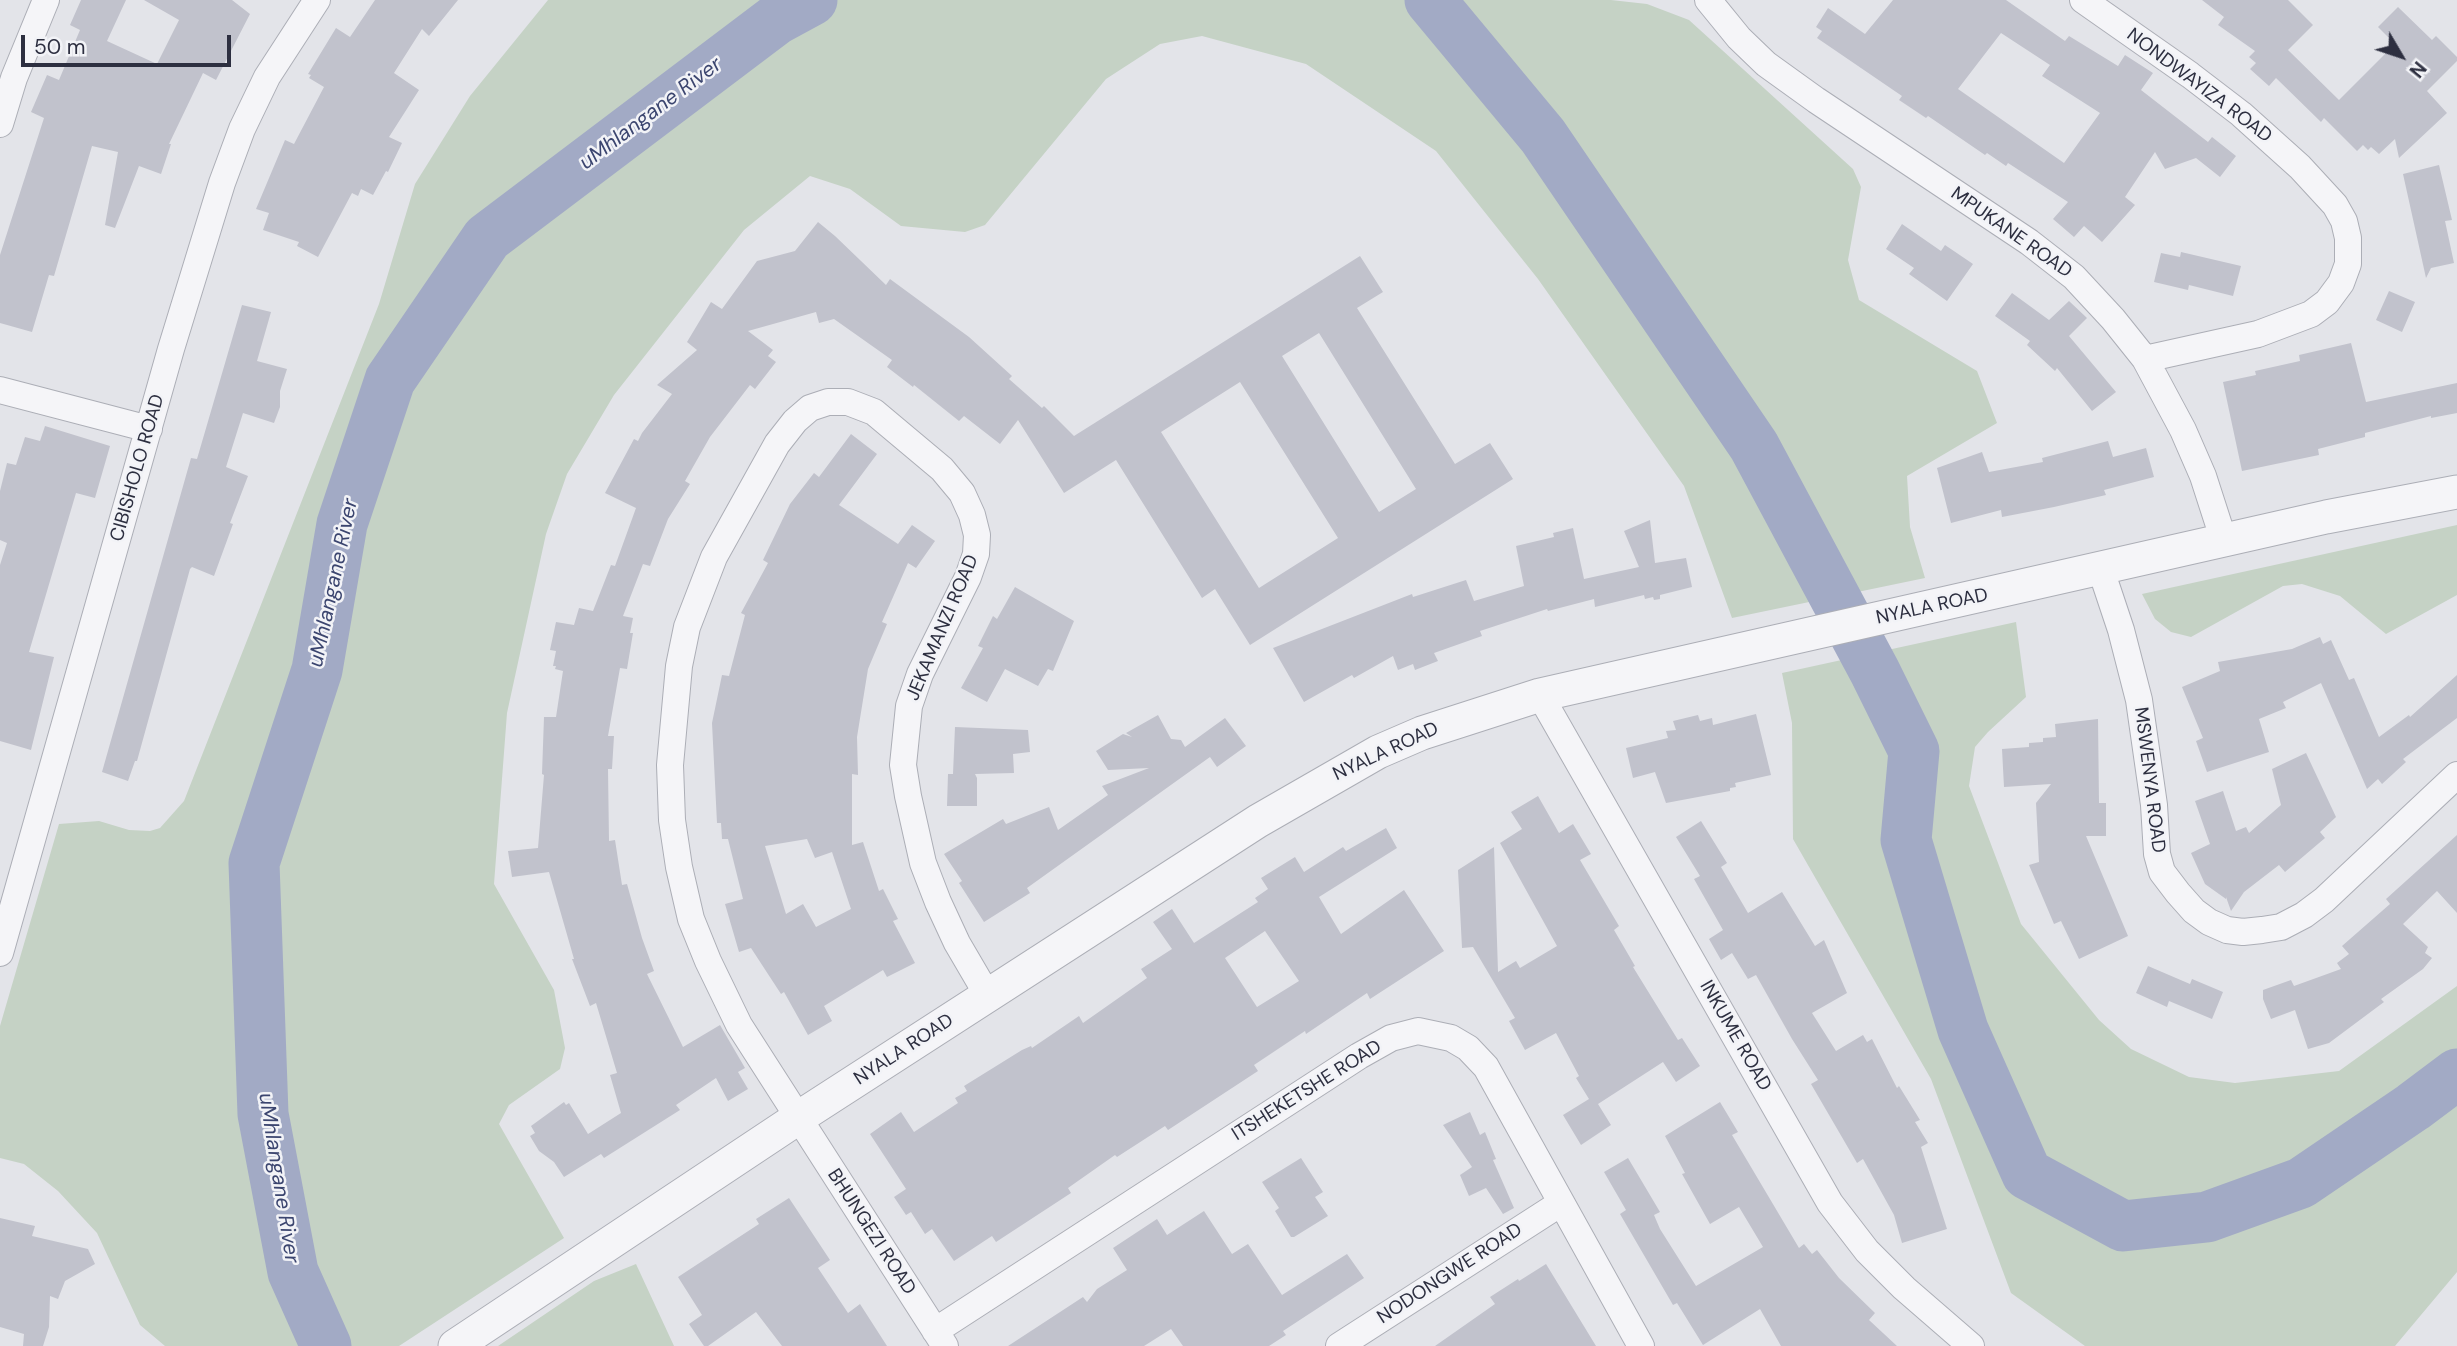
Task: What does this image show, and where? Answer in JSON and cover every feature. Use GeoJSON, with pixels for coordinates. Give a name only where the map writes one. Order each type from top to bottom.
{"type":"FeatureCollection","features":[{"type":"Feature","properties":{"kind":"street"},"geometry":{"type":"LineString","coordinates":[[0,124],[14,78],[46,0]]}},
{"type":"Feature","properties":{"kind":"street","name":"CIBISHOLO ROAD"},"geometry":{"type":"LineString","coordinates":[[0,953],[222,183],[242,129],[267,77],[317,0]]}},
{"type":"Feature","properties":{"kind":"street","name":"MPUKANE ROAD"},"geometry":{"type":"LineString","coordinates":[[1708,0],[1732,30],[1766,64],[2029,242],[2074,277],[2145,359],[2183,430],[2203,476],[2224,541]]}},
{"type":"Feature","properties":{"kind":"street","name":"NONDWAYIZA ROAD"},"geometry":{"type":"LineString","coordinates":[[2084,0],[2251,122],[2300,167],[2335,205],[2344,221],[2348,238],[2348,264],[2342,283],[2327,302],[2311,314],[2258,334],[2145,359]]}},
{"type":"Feature","properties":{"kind":"street"},"geometry":{"type":"LineString","coordinates":[[0,390],[149,429]]}},
{"type":"Feature","properties":{"kind":"street","name":"JEKAMANZI ROAD"},"geometry":{"type":"LineString","coordinates":[[798,1118],[739,1025],[691,919],[672,820],[670,765],[674,709],[685,640],[713,557],[777,444],[795,421],[810,408],[828,402],[848,401],[874,412],[942,469],[962,493],[972,515],[977,535],[976,554],[968,578],[920,674],[909,706],[904,765],[923,863],[957,943],[988,996]]}},
{"type":"Feature","properties":{"kind":"street","name":"NYALA ROAD"},"geometry":{"type":"LineString","coordinates":[[455,1346],[798,1118],[1258,821],[1378,752],[1422,733],[1540,695],[2326,517],[2457,492]]}},
{"type":"Feature","properties":{"kind":"street","name":"MSWENYA ROAD"},"geometry":{"type":"LineString","coordinates":[[2101,570],[2121,629],[2139,700],[2154,805],[2157,854],[2162,872],[2194,911],[2209,922],[2243,932],[2281,927],[2304,915],[2324,900],[2457,775]]}},
{"type":"Feature","properties":{"kind":"street","name":"INKUME ROAD"},"geometry":{"type":"LineString","coordinates":[[1540,695],[1830,1203],[1876,1261],[1971,1346]]}},
{"type":"Feature","properties":{"kind":"street","name":"ITSHEKETSHE ROAD"},"geometry":{"type":"LineString","coordinates":[[940,1338],[1359,1056],[1391,1038],[1418,1031],[1451,1038],[1468,1048],[1486,1067],[1641,1346]]}},
{"type":"Feature","properties":{"kind":"street","name":"BHUNGEZI ROAD"},"geometry":{"type":"LineString","coordinates":[[798,1118],[940,1338]]}},
{"type":"Feature","properties":{"kind":"street","name":"NODONGWE ROAD"},"geometry":{"type":"LineString","coordinates":[[1339,1346],[1561,1203]]}},
{"type":"Feature","properties":{"kind":"green space"},"geometry":{"type":"Polygon","coordinates":[[[548,0],[1611,0],[1647,4],[1689,20],[1853,169],[1861,187],[1848,260],[1859,300],[1977,371],[1997,423],[1907,476],[1910,527],[1925,578],[1732,618],[1684,486],[1538,279],[1436,151],[1306,64],[1202,36],[1160,44],[1106,79],[985,225],[965,232],[901,226],[850,189],[810,176],[744,230],[614,395],[567,474],[546,534],[507,713],[494,884],[554,990],[565,1048],[560,1069],[509,1105],[499,1124],[564,1238],[399,1346],[165,1346],[140,1325],[97,1233],[58,1191],[24,1164],[0,1158],[0,1026],[59,824],[99,821],[129,830],[150,831],[160,828],[184,801],[379,304],[415,184],[470,96],[548,0]]]}},
{"type":"Feature","properties":{"kind":"green space"},"geometry":{"type":"Polygon","coordinates":[[[2457,525],[2457,595],[2386,634],[2340,596],[2302,584],[2283,586],[2191,637],[2171,632],[2155,619],[2142,594],[2457,525]]]}},
{"type":"Feature","properties":{"kind":"green space"},"geometry":{"type":"Polygon","coordinates":[[[2016,622],[2026,697],[1975,747],[1969,786],[2021,924],[2099,1020],[2131,1049],[2189,1077],[2235,1083],[2339,1071],[2457,986],[2457,1272],[2395,1346],[2085,1346],[2011,1293],[1931,1079],[1793,839],[1792,723],[1782,673],[2016,622]]]}},
{"type":"Feature","properties":{"kind":"green space"},"geometry":{"type":"Polygon","coordinates":[[[636,1264],[674,1346],[498,1346],[594,1281],[636,1264]]]}},
{"type":"Feature","properties":{"kind":"building"},"geometry":{"type":"Polygon","coordinates":[[[81,0],[126,0],[107,41],[157,64],[179,20],[144,0],[232,0],[250,14],[216,80],[203,73],[169,144],[161,174],[139,166],[115,228],[105,225],[118,152],[92,146],[54,276],[49,275],[32,332],[0,323],[0,255],[44,118],[31,112],[47,75],[59,80],[80,30],[70,25],[81,0]]]}},
{"type":"Feature","properties":{"kind":"building"},"geometry":{"type":"Polygon","coordinates":[[[375,0],[458,0],[429,36],[422,29],[394,73],[419,90],[389,137],[402,143],[373,195],[361,189],[358,196],[352,193],[318,257],[297,246],[299,242],[263,230],[269,213],[256,209],[285,140],[294,144],[324,87],[309,78],[311,75],[308,74],[336,28],[350,37],[375,0]]]}},
{"type":"Feature","properties":{"kind":"building"},"geometry":{"type":"Polygon","coordinates":[[[1893,0],[2006,0],[2065,41],[2069,36],[2118,66],[2125,55],[2153,73],[2141,90],[2208,142],[2212,137],[2236,156],[2220,177],[2196,158],[2165,169],[2155,152],[2125,197],[2135,205],[2102,242],[2084,226],[2074,237],[2053,219],[2068,202],[2008,163],[2006,166],[1987,153],[1985,155],[1928,116],[1926,118],[1899,100],[1902,96],[1817,38],[1822,31],[1816,27],[1828,8],[1865,34],[1893,0]],[[2001,33],[1958,89],[2064,163],[2100,113],[2042,76],[2050,65],[2001,33]]]}},
{"type":"Feature","properties":{"kind":"building"},"geometry":{"type":"Polygon","coordinates":[[[2202,0],[2288,0],[2313,25],[2288,50],[2339,100],[2395,44],[2378,27],[2398,7],[2432,40],[2436,36],[2457,57],[2457,61],[2427,91],[2447,113],[2399,158],[2395,139],[2379,154],[2371,147],[2368,150],[2363,145],[2357,151],[2324,118],[2321,122],[2276,78],[2269,86],[2250,69],[2256,63],[2249,57],[2255,51],[2218,25],[2224,17],[2202,0]]]}},
{"type":"Feature","properties":{"kind":"building"},"geometry":{"type":"Polygon","coordinates":[[[2439,165],[2452,220],[2445,221],[2454,263],[2431,268],[2426,278],[2403,174],[2439,165]]]}},
{"type":"Feature","properties":{"kind":"building"},"geometry":{"type":"Polygon","coordinates":[[[818,222],[886,285],[890,279],[969,337],[1012,376],[1009,379],[1042,408],[1044,406],[1074,436],[1360,256],[1383,292],[1357,308],[1455,464],[1490,443],[1513,479],[1250,645],[1215,589],[1202,598],[1116,460],[1064,493],[1018,420],[1000,444],[964,416],[959,421],[914,385],[913,387],[887,367],[892,360],[834,319],[819,323],[816,312],[748,331],[773,350],[768,356],[776,362],[755,389],[750,385],[710,437],[685,481],[690,484],[668,519],[650,566],[643,564],[623,616],[633,618],[630,633],[633,633],[627,669],[620,668],[608,736],[614,736],[612,769],[608,769],[609,841],[615,840],[622,885],[627,884],[654,971],[647,974],[683,1047],[720,1025],[745,1068],[738,1072],[748,1089],[728,1101],[716,1078],[676,1105],[680,1110],[604,1158],[601,1154],[564,1177],[554,1162],[539,1151],[530,1136],[535,1133],[531,1126],[564,1102],[566,1105],[569,1103],[588,1134],[621,1113],[610,1075],[617,1073],[596,1003],[590,1006],[572,959],[549,872],[512,877],[508,851],[538,848],[544,775],[544,717],[556,717],[563,671],[553,666],[556,651],[550,650],[556,622],[574,625],[579,608],[593,611],[611,565],[615,566],[636,508],[605,493],[634,439],[638,441],[672,394],[657,385],[697,350],[687,342],[711,302],[722,309],[757,261],[795,251],[818,222]],[[1319,333],[1282,356],[1379,512],[1416,489],[1319,333]],[[1240,382],[1161,432],[1259,588],[1338,538],[1240,382]]]}},
{"type":"Feature","properties":{"kind":"building"},"geometry":{"type":"Polygon","coordinates":[[[1902,224],[1941,251],[1945,245],[1973,264],[1947,301],[1909,274],[1914,268],[1886,249],[1902,224]]]}},
{"type":"Feature","properties":{"kind":"building"},"geometry":{"type":"Polygon","coordinates":[[[2181,252],[2241,266],[2233,296],[2189,285],[2188,290],[2154,282],[2161,253],[2180,257],[2181,252]]]}},
{"type":"Feature","properties":{"kind":"building"},"geometry":{"type":"Polygon","coordinates":[[[2389,291],[2415,302],[2402,332],[2376,320],[2389,291]]]}},
{"type":"Feature","properties":{"kind":"building"},"geometry":{"type":"Polygon","coordinates":[[[2012,293],[2049,320],[2069,301],[2087,318],[2069,336],[2116,392],[2092,411],[2057,368],[2055,371],[2027,345],[2030,341],[1995,316],[2012,293]]]}},
{"type":"Feature","properties":{"kind":"building"},"geometry":{"type":"Polygon","coordinates":[[[242,305],[271,312],[257,361],[287,369],[280,391],[280,407],[274,423],[243,413],[226,467],[248,476],[230,523],[233,524],[214,576],[192,567],[190,569],[137,761],[128,781],[102,772],[191,458],[197,459],[242,305]]]}},
{"type":"Feature","properties":{"kind":"building"},"geometry":{"type":"Polygon","coordinates":[[[2351,343],[2366,402],[2457,383],[2457,413],[2431,416],[2365,433],[2365,437],[2318,449],[2319,455],[2242,471],[2223,382],[2256,375],[2255,371],[2300,361],[2299,355],[2351,343]]]}},
{"type":"Feature","properties":{"kind":"building"},"geometry":{"type":"Polygon","coordinates":[[[45,426],[110,446],[95,498],[76,493],[29,652],[54,657],[31,750],[0,741],[0,565],[7,543],[0,540],[0,491],[7,463],[16,465],[25,437],[40,441],[45,426]]]}},
{"type":"Feature","properties":{"kind":"building"},"geometry":{"type":"Polygon","coordinates":[[[851,434],[877,454],[839,505],[898,544],[912,525],[935,541],[916,568],[908,563],[882,622],[887,624],[868,669],[857,737],[858,775],[852,774],[852,845],[863,842],[879,891],[883,889],[898,919],[893,921],[915,963],[887,977],[883,970],[824,1006],[832,1021],[808,1035],[784,992],[781,994],[751,948],[739,952],[725,904],[743,899],[728,839],[722,839],[721,823],[717,823],[712,723],[722,675],[729,676],[745,615],[741,613],[768,563],[763,560],[790,504],[814,473],[819,477],[851,434]],[[807,839],[765,846],[786,914],[803,904],[816,927],[851,909],[832,852],[815,858],[807,839]]]}},
{"type":"Feature","properties":{"kind":"building"},"geometry":{"type":"Polygon","coordinates":[[[2108,441],[2113,457],[2146,448],[2154,477],[2104,490],[2106,495],[2054,507],[2002,517],[2001,510],[1951,523],[1937,468],[1982,452],[1989,472],[2043,462],[2042,458],[2108,441]]]}},
{"type":"Feature","properties":{"kind":"building"},"geometry":{"type":"Polygon","coordinates":[[[1650,520],[1655,563],[1686,558],[1692,587],[1660,595],[1660,599],[1654,600],[1653,597],[1645,599],[1644,595],[1595,607],[1594,599],[1548,611],[1547,609],[1480,631],[1482,636],[1434,653],[1438,661],[1415,670],[1413,664],[1398,670],[1393,656],[1304,702],[1273,648],[1412,594],[1413,597],[1466,580],[1474,601],[1524,586],[1516,546],[1554,537],[1553,533],[1573,528],[1584,579],[1639,567],[1624,531],[1650,520]]]}},
{"type":"Feature","properties":{"kind":"building"},"geometry":{"type":"Polygon","coordinates":[[[1015,587],[1074,621],[1053,671],[1048,669],[1038,686],[1005,669],[987,702],[961,688],[983,648],[978,646],[993,616],[997,619],[1015,587]]]}},
{"type":"Feature","properties":{"kind":"building"},"geometry":{"type":"Polygon","coordinates":[[[2320,637],[2323,644],[2331,640],[2349,680],[2354,678],[2379,737],[2409,715],[2410,717],[2457,675],[2457,718],[2403,759],[2406,762],[2382,784],[2378,779],[2367,789],[2321,683],[2283,702],[2286,708],[2259,719],[2269,752],[2207,772],[2196,741],[2203,738],[2182,687],[2220,671],[2218,662],[2292,649],[2320,637]]]}},
{"type":"Feature","properties":{"kind":"building"},"geometry":{"type":"Polygon","coordinates":[[[1756,714],[1771,775],[1735,783],[1736,787],[1730,788],[1730,791],[1666,803],[1655,772],[1633,778],[1626,748],[1668,738],[1666,731],[1676,730],[1673,721],[1698,715],[1700,721],[1712,718],[1713,725],[1756,714]]]}},
{"type":"Feature","properties":{"kind":"building"},"geometry":{"type":"Polygon","coordinates":[[[1158,715],[1171,739],[1181,740],[1185,747],[1225,718],[1246,746],[1217,767],[1210,757],[1027,888],[1030,893],[984,922],[944,854],[1003,819],[1006,824],[1049,807],[1058,830],[1108,795],[1102,786],[1149,768],[1108,770],[1096,751],[1123,734],[1132,737],[1126,733],[1158,715]]]}},
{"type":"Feature","properties":{"kind":"building"},"geometry":{"type":"Polygon","coordinates":[[[2098,719],[2099,803],[2106,803],[2106,836],[2086,836],[2128,936],[2079,959],[2061,921],[2054,924],[2029,865],[2039,862],[2036,803],[2051,784],[2004,787],[2002,749],[2029,747],[2029,743],[2056,737],[2055,724],[2098,719]]]}},
{"type":"Feature","properties":{"kind":"building"},"geometry":{"type":"Polygon","coordinates":[[[955,727],[1028,730],[1030,752],[1013,754],[1014,773],[975,774],[977,806],[947,806],[948,774],[953,774],[955,727]]]}},
{"type":"Feature","properties":{"kind":"building"},"geometry":{"type":"Polygon","coordinates":[[[2306,753],[2336,817],[2320,832],[2325,838],[2285,872],[2279,865],[2244,892],[2231,911],[2226,897],[2205,884],[2191,853],[2210,844],[2195,801],[2223,791],[2236,831],[2246,827],[2249,833],[2281,805],[2272,769],[2306,753]]]}},
{"type":"Feature","properties":{"kind":"building"},"geometry":{"type":"Polygon","coordinates":[[[1538,796],[1559,833],[1573,824],[1591,854],[1580,860],[1619,926],[1614,930],[1635,966],[1633,967],[1678,1040],[1682,1038],[1700,1066],[1676,1082],[1663,1062],[1598,1104],[1611,1125],[1581,1145],[1563,1115],[1589,1099],[1576,1078],[1579,1076],[1556,1033],[1525,1050],[1509,1021],[1515,1018],[1473,947],[1462,948],[1458,870],[1494,847],[1498,972],[1516,961],[1520,968],[1557,946],[1500,843],[1522,829],[1511,812],[1538,796]]]}},
{"type":"Feature","properties":{"kind":"building"},"geometry":{"type":"Polygon","coordinates":[[[1701,821],[1727,863],[1721,867],[1748,913],[1782,892],[1815,946],[1824,940],[1847,993],[1812,1013],[1836,1051],[1863,1035],[1867,1042],[1872,1039],[1897,1088],[1899,1086],[1920,1120],[1915,1122],[1928,1143],[1921,1147],[1947,1229],[1902,1243],[1894,1215],[1863,1159],[1857,1163],[1811,1084],[1818,1080],[1756,975],[1748,979],[1732,953],[1721,960],[1709,939],[1723,930],[1694,879],[1700,876],[1676,837],[1701,821]]]}},
{"type":"Feature","properties":{"kind":"building"},"geometry":{"type":"Polygon","coordinates":[[[1386,828],[1397,848],[1319,897],[1341,934],[1404,890],[1444,951],[1370,999],[1367,993],[1306,1034],[1305,1031],[1254,1065],[1258,1071],[1168,1130],[1165,1126],[1117,1157],[1115,1155],[1068,1188],[1071,1193],[996,1242],[992,1236],[954,1261],[932,1229],[925,1234],[911,1212],[906,1215],[894,1197],[906,1189],[870,1134],[901,1112],[914,1132],[958,1103],[955,1098],[967,1091],[964,1086],[1022,1050],[1031,1046],[1032,1048],[1079,1016],[1083,1023],[1147,978],[1141,969],[1172,949],[1153,922],[1172,909],[1194,943],[1258,902],[1255,898],[1268,889],[1261,878],[1295,857],[1304,872],[1343,847],[1346,851],[1386,828]],[[1265,931],[1225,958],[1257,1007],[1299,981],[1265,931]]]}},
{"type":"Feature","properties":{"kind":"building"},"geometry":{"type":"Polygon","coordinates":[[[2457,835],[2457,913],[2437,891],[2403,924],[2428,947],[2425,953],[2432,958],[2423,969],[2381,999],[2384,1002],[2329,1043],[2308,1049],[2295,1010],[2271,1019],[2263,999],[2263,990],[2291,980],[2294,986],[2341,969],[2337,963],[2349,954],[2342,946],[2390,904],[2386,899],[2457,835]]]}},
{"type":"Feature","properties":{"kind":"building"},"geometry":{"type":"Polygon","coordinates":[[[2148,966],[2190,984],[2192,979],[2223,992],[2212,1019],[2169,1001],[2167,1007],[2136,993],[2148,966]]]}},
{"type":"Feature","properties":{"kind":"building"},"geometry":{"type":"Polygon","coordinates":[[[1720,1102],[1738,1132],[1732,1135],[1799,1248],[1804,1244],[1812,1254],[1817,1250],[1839,1278],[1875,1313],[1869,1320],[1897,1346],[1781,1346],[1760,1309],[1703,1345],[1677,1303],[1673,1305],[1620,1214],[1626,1210],[1604,1172],[1628,1158],[1660,1212],[1654,1215],[1660,1229],[1696,1286],[1763,1247],[1739,1207],[1710,1224],[1682,1174],[1685,1173],[1665,1136],[1720,1102]]]}},
{"type":"Feature","properties":{"kind":"building"},"geometry":{"type":"Polygon","coordinates":[[[1470,1112],[1480,1135],[1485,1132],[1496,1159],[1493,1160],[1514,1208],[1503,1214],[1486,1188],[1469,1196],[1460,1175],[1472,1167],[1443,1125],[1470,1112]]]}},
{"type":"Feature","properties":{"kind":"building"},"geometry":{"type":"Polygon","coordinates":[[[1301,1158],[1323,1192],[1315,1197],[1328,1216],[1291,1237],[1275,1211],[1279,1208],[1262,1182],[1301,1158]]]}},
{"type":"Feature","properties":{"kind":"building"},"geometry":{"type":"Polygon","coordinates":[[[789,1198],[830,1260],[818,1268],[848,1313],[860,1304],[887,1346],[782,1346],[756,1312],[708,1346],[704,1346],[689,1324],[702,1315],[678,1277],[759,1224],[756,1219],[789,1198]]]}},
{"type":"Feature","properties":{"kind":"building"},"geometry":{"type":"Polygon","coordinates":[[[1204,1211],[1232,1254],[1248,1244],[1282,1295],[1347,1254],[1364,1278],[1283,1331],[1286,1335],[1269,1346],[1183,1346],[1171,1329],[1144,1346],[1008,1346],[1083,1297],[1087,1302],[1097,1289],[1127,1270],[1113,1248],[1157,1219],[1167,1235],[1204,1211]]]}},
{"type":"Feature","properties":{"kind":"building"},"geometry":{"type":"Polygon","coordinates":[[[0,1218],[35,1226],[32,1236],[88,1249],[95,1264],[65,1281],[58,1299],[50,1296],[49,1327],[43,1346],[23,1346],[24,1334],[0,1327],[0,1218]]]}},
{"type":"Feature","properties":{"kind":"building"},"geometry":{"type":"Polygon","coordinates":[[[1546,1264],[1596,1346],[1435,1346],[1495,1304],[1490,1297],[1546,1264]]]}},
{"type":"Feature","properties":{"kind":"waterway","name":"uMhlangane River"},"geometry":{"type":"LineString","coordinates":[[326,1346],[293,1272],[263,1114],[254,863],[317,670],[342,524],[390,380],[487,238],[777,19],[812,0]]}},
{"type":"Feature","properties":{"kind":"waterway"},"geometry":{"type":"LineString","coordinates":[[1430,0],[1543,136],[1754,446],[1875,672],[1914,751],[1906,840],[1963,1030],[2027,1174],[2123,1226],[2207,1217],[2301,1183],[2457,1074]]}}]}
